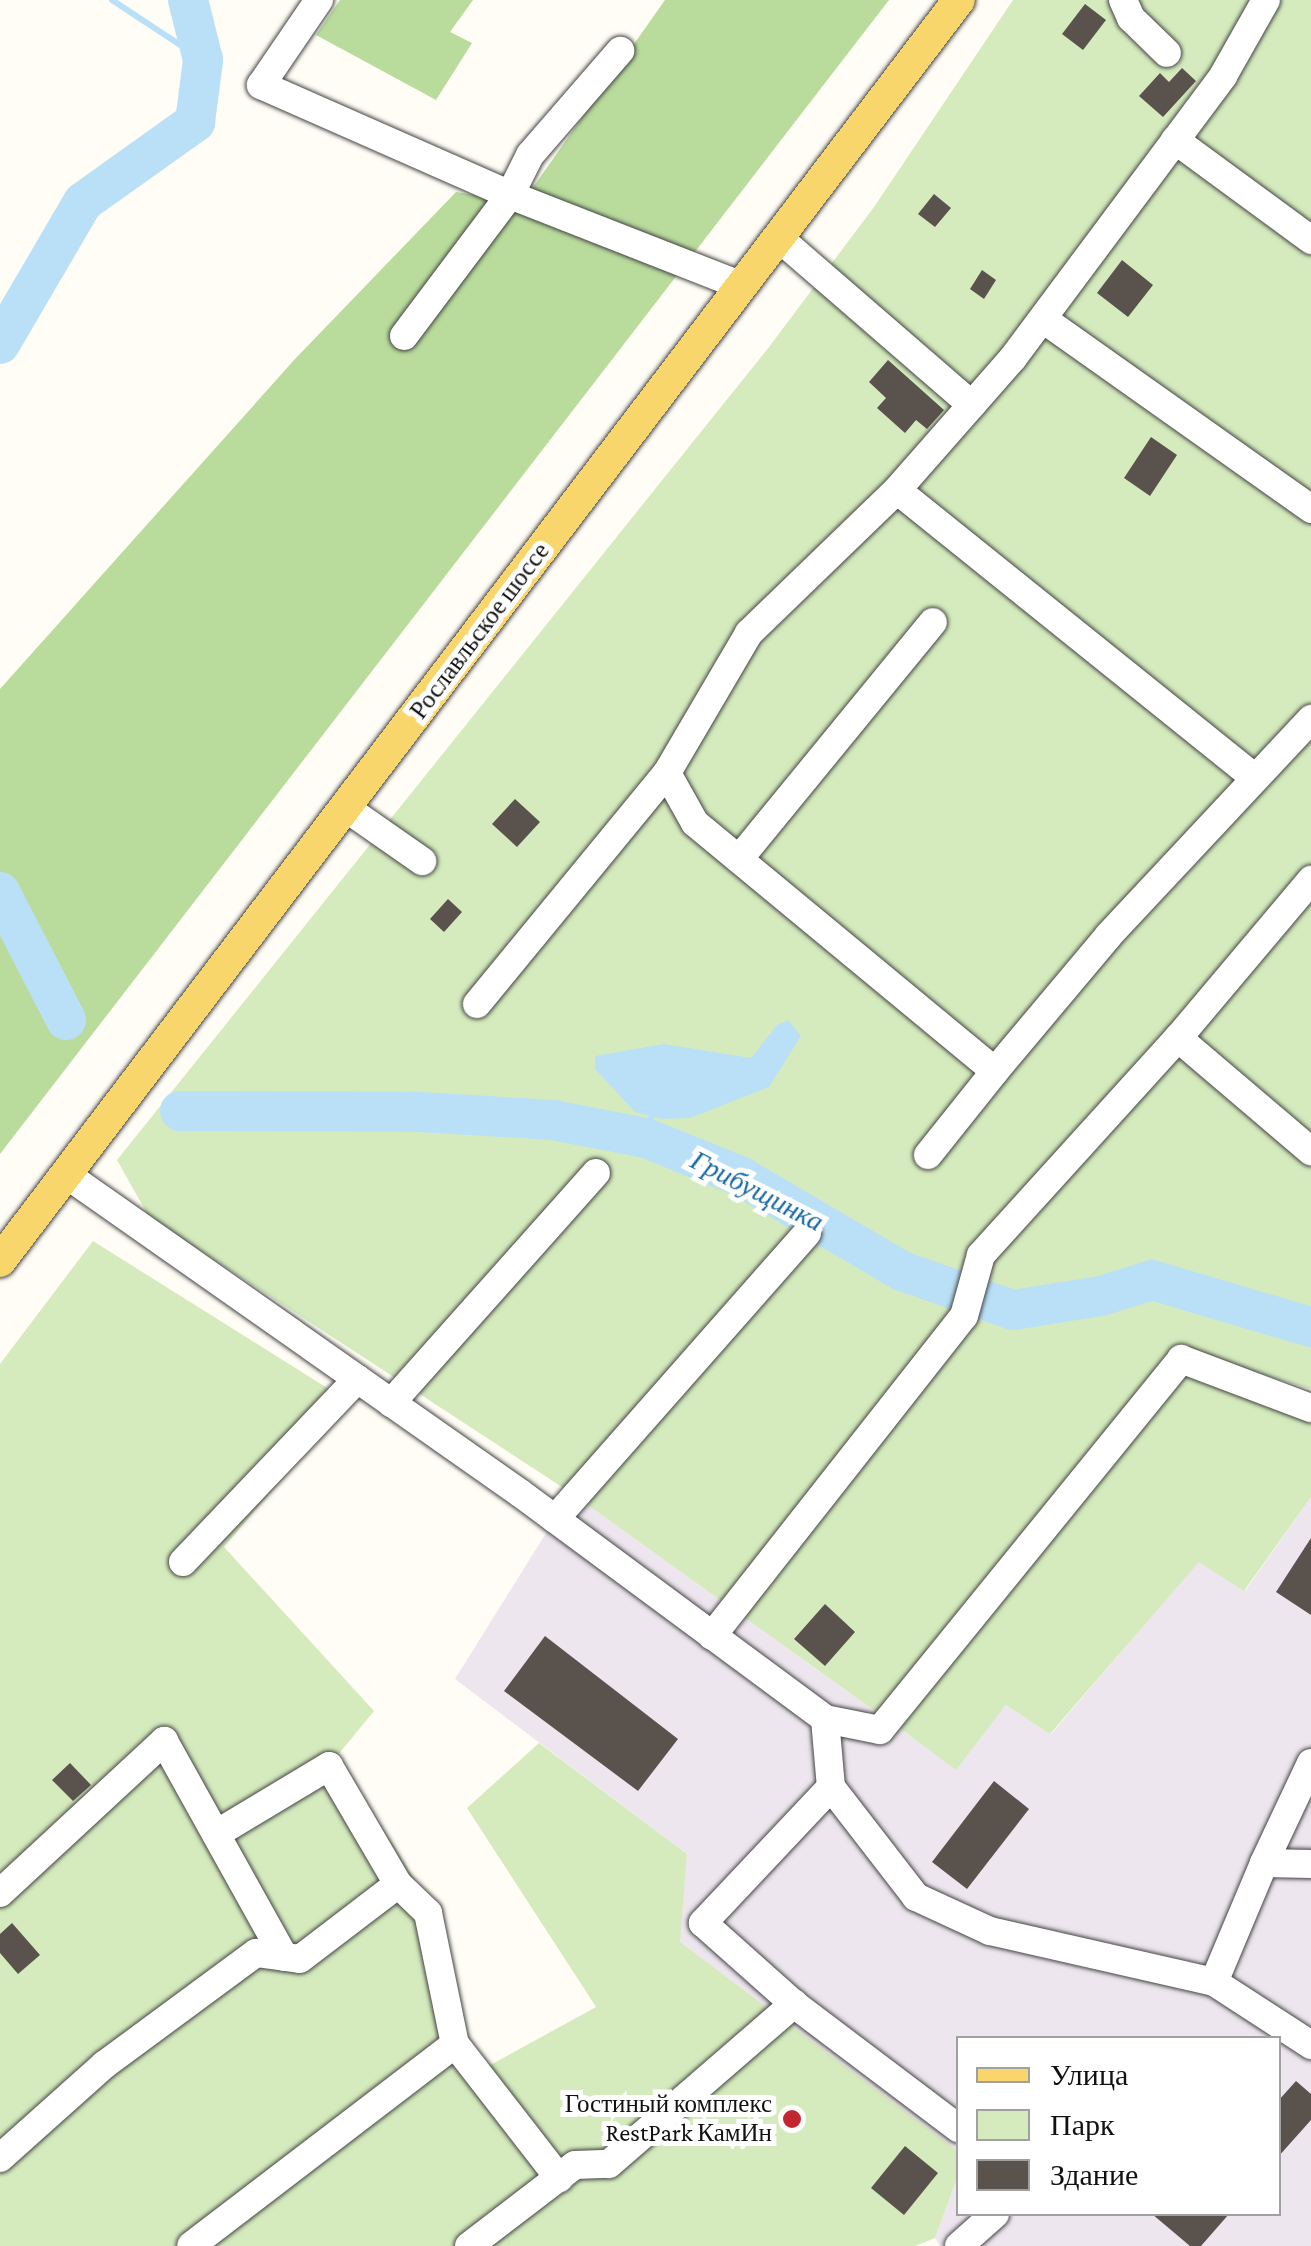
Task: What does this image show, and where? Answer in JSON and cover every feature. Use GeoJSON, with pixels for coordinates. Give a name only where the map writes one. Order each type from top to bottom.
{"type":"FeatureCollection","features":[{"type":"Feature","properties":{"kind":"main road","name":"Рославльское шоссе"},"geometry":{"type":"LineString","coordinates":[[0,1261],[959,0]]}},
{"type":"Feature","properties":{"kind":"lane"},"geometry":{"type":"LineString","coordinates":[[319,0],[261,85],[510,195],[742,286]]}},
{"type":"Feature","properties":{"kind":"lane"},"geometry":{"type":"LineString","coordinates":[[1123,0],[1131,18],[1167,54]]}},
{"type":"Feature","properties":{"kind":"lane"},"geometry":{"type":"LineString","coordinates":[[477,1004],[667,773],[749,633],[896,490],[1042,319],[1222,76],[1266,0]]}},
{"type":"Feature","properties":{"kind":"lane"},"geometry":{"type":"LineString","coordinates":[[404,336],[510,195],[530,155],[620,51]]}},
{"type":"Feature","properties":{"kind":"lane"},"geometry":{"type":"LineString","coordinates":[[1176,140],[1311,240]]}},
{"type":"Feature","properties":{"kind":"lane"},"geometry":{"type":"LineString","coordinates":[[778,238],[972,405]]}},
{"type":"Feature","properties":{"kind":"lane"},"geometry":{"type":"LineString","coordinates":[[1042,319],[1311,510]]}},
{"type":"Feature","properties":{"kind":"lane"},"geometry":{"type":"LineString","coordinates":[[896,490],[1255,778]]}},
{"type":"Feature","properties":{"kind":"lane"},"geometry":{"type":"LineString","coordinates":[[739,859],[933,622]]}},
{"type":"Feature","properties":{"kind":"lane"},"geometry":{"type":"LineString","coordinates":[[928,1155],[1109,934],[1311,719]]}},
{"type":"Feature","properties":{"kind":"lane"},"geometry":{"type":"LineString","coordinates":[[667,773],[696,823],[995,1071]]}},
{"type":"Feature","properties":{"kind":"lane"},"geometry":{"type":"LineString","coordinates":[[346,808],[422,861]]}},
{"type":"Feature","properties":{"kind":"lane"},"geometry":{"type":"LineString","coordinates":[[712,1636],[964,1316],[981,1255],[1178,1038],[1311,880]]}},
{"type":"Feature","properties":{"kind":"lane"},"geometry":{"type":"LineString","coordinates":[[1178,1038],[1311,1151]]}},
{"type":"Feature","properties":{"kind":"lane"},"geometry":{"type":"LineString","coordinates":[[391,1403],[596,1172]]}},
{"type":"Feature","properties":{"kind":"lane"},"geometry":{"type":"LineString","coordinates":[[67,1175],[556,1520],[825,1719],[880,1730],[1181,1358],[1311,1408]]}},
{"type":"Feature","properties":{"kind":"lane"},"geometry":{"type":"LineString","coordinates":[[556,1520],[807,1233]]}},
{"type":"Feature","properties":{"kind":"lane"},"geometry":{"type":"LineString","coordinates":[[183,1562],[357,1379]]}},
{"type":"Feature","properties":{"kind":"lane"},"geometry":{"type":"LineString","coordinates":[[825,1719],[832,1787],[916,1897],[990,1931],[1214,1982],[1311,2045]]}},
{"type":"Feature","properties":{"kind":"lane"},"geometry":{"type":"LineString","coordinates":[[0,1893],[164,1741],[284,1957]]}},
{"type":"Feature","properties":{"kind":"lane"},"geometry":{"type":"LineString","coordinates":[[1214,1982],[1311,1763]]}},
{"type":"Feature","properties":{"kind":"lane"},"geometry":{"type":"LineString","coordinates":[[216,1834],[329,1766],[398,1884],[428,1913],[455,2044],[559,2178]]}},
{"type":"Feature","properties":{"kind":"lane"},"geometry":{"type":"LineString","coordinates":[[832,1787],[702,1924],[794,2004],[956,2126]]}},
{"type":"Feature","properties":{"kind":"lane"},"geometry":{"type":"LineString","coordinates":[[1264,1863],[1311,1864]]}},
{"type":"Feature","properties":{"kind":"lane"},"geometry":{"type":"LineString","coordinates":[[0,2158],[104,2065],[256,1954],[300,1959],[398,1884]]}},
{"type":"Feature","properties":{"kind":"lane"},"geometry":{"type":"LineString","coordinates":[[469,2246],[575,2165],[609,2164],[794,2004]]}},
{"type":"Feature","properties":{"kind":"lane"},"geometry":{"type":"LineString","coordinates":[[191,2246],[455,2044]]}},
{"type":"Feature","properties":{"kind":"lane"},"geometry":{"type":"LineString","coordinates":[[959,2246],[993,2216]]}},
{"type":"Feature","properties":{"kind":"shaded area"},"geometry":{"type":"Polygon","coordinates":[[[571,1493],[956,1769],[1006,1705],[1051,1734],[1199,1561],[1245,1591],[1311,1497],[1311,2246],[940,2246],[935,2238],[956,2181],[956,2216],[1281,2216],[1281,2036],[956,2036],[956,2150],[679,1942],[687,1854],[455,1679],[571,1493]]]}},
{"type":"Feature","properties":{"kind":"green space"},"geometry":{"type":"Polygon","coordinates":[[[340,0],[473,0],[450,32],[472,43],[436,100],[316,35],[340,0]]]}},
{"type":"Feature","properties":{"kind":"green space"},"geometry":{"type":"Polygon","coordinates":[[[665,0],[889,0],[0,1154],[0,689],[295,359],[456,192],[522,203],[665,0]]]}},
{"type":"Feature","properties":{"kind":"green space"},"geometry":{"type":"Polygon","coordinates":[[[1013,0],[1311,0],[1311,1389],[1175,1348],[882,1716],[571,1493],[149,1217],[117,1160],[769,347],[874,207],[1013,0]]]}},
{"type":"Feature","properties":{"kind":"green space"},"geometry":{"type":"Polygon","coordinates":[[[93,1241],[348,1401],[224,1547],[374,1711],[337,1756],[433,1908],[466,2049],[483,2069],[596,2007],[467,1808],[539,1743],[687,1854],[680,1942],[956,2149],[956,2181],[935,2238],[915,2246],[0,2246],[0,1364],[93,1241]]]}},
{"type":"Feature","properties":{"kind":"green space"},"geometry":{"type":"Polygon","coordinates":[[[1184,1366],[1311,1400],[1311,1497],[1244,1591],[1199,1562],[1050,1734],[1006,1705],[956,1770],[898,1727],[1184,1366]]]}},
{"type":"Feature","properties":{"kind":"water"},"geometry":{"type":"Polygon","coordinates":[[[788,1020],[801,1036],[769,1087],[690,1118],[662,1119],[635,1112],[595,1069],[595,1056],[664,1044],[751,1058],[777,1025],[788,1020]]]}},
{"type":"Feature","properties":{"kind":"building"},"geometry":{"type":"Polygon","coordinates":[[[1085,4],[1106,20],[1083,50],[1062,34],[1085,4]]]}},
{"type":"Feature","properties":{"kind":"building"},"geometry":{"type":"Polygon","coordinates":[[[1182,68],[1196,81],[1163,117],[1139,96],[1160,73],[1169,82],[1182,68]]]}},
{"type":"Feature","properties":{"kind":"building"},"geometry":{"type":"Polygon","coordinates":[[[934,194],[951,208],[935,227],[918,214],[934,194]]]}},
{"type":"Feature","properties":{"kind":"building"},"geometry":{"type":"Polygon","coordinates":[[[1122,260],[1153,285],[1128,317],[1097,293],[1122,260]]]}},
{"type":"Feature","properties":{"kind":"building"},"geometry":{"type":"Polygon","coordinates":[[[982,270],[996,280],[984,299],[970,289],[982,270]]]}},
{"type":"Feature","properties":{"kind":"building"},"geometry":{"type":"Polygon","coordinates":[[[888,360],[944,410],[927,429],[916,420],[905,433],[877,408],[886,398],[869,382],[888,360]]]}},
{"type":"Feature","properties":{"kind":"building"},"geometry":{"type":"Polygon","coordinates":[[[1151,437],[1177,455],[1150,496],[1124,478],[1151,437]]]}},
{"type":"Feature","properties":{"kind":"building"},"geometry":{"type":"Polygon","coordinates":[[[515,799],[540,822],[517,847],[492,824],[515,799]]]}},
{"type":"Feature","properties":{"kind":"building"},"geometry":{"type":"Polygon","coordinates":[[[448,899],[462,912],[444,932],[430,919],[448,899]]]}},
{"type":"Feature","properties":{"kind":"building"},"geometry":{"type":"Polygon","coordinates":[[[1311,1538],[1311,1615],[1276,1592],[1311,1538]]]}},
{"type":"Feature","properties":{"kind":"building"},"geometry":{"type":"Polygon","coordinates":[[[825,1604],[855,1632],[825,1666],[794,1639],[825,1604]]]}},
{"type":"Feature","properties":{"kind":"building"},"geometry":{"type":"Polygon","coordinates":[[[545,1636],[678,1739],[638,1791],[504,1691],[545,1636]]]}},
{"type":"Feature","properties":{"kind":"building"},"geometry":{"type":"Polygon","coordinates":[[[70,1763],[91,1785],[73,1801],[52,1780],[70,1763]]]}},
{"type":"Feature","properties":{"kind":"building"},"geometry":{"type":"Polygon","coordinates":[[[994,1781],[1029,1809],[967,1889],[932,1862],[994,1781]]]}},
{"type":"Feature","properties":{"kind":"building"},"geometry":{"type":"Polygon","coordinates":[[[12,1923],[40,1955],[18,1974],[0,1953],[0,1934],[12,1923]]]}},
{"type":"Feature","properties":{"kind":"building"},"geometry":{"type":"Polygon","coordinates":[[[1296,2081],[1311,2094],[1311,2120],[1281,2154],[1281,2098],[1296,2081]]]}},
{"type":"Feature","properties":{"kind":"building"},"geometry":{"type":"Polygon","coordinates":[[[905,2146],[938,2173],[904,2215],[871,2188],[905,2146]]]}},
{"type":"Feature","properties":{"kind":"building"},"geometry":{"type":"Polygon","coordinates":[[[1154,2216],[1227,2216],[1201,2246],[1190,2246],[1154,2216]]]}},
{"type":"Feature","properties":{"kind":"waterway"},"geometry":{"type":"LineString","coordinates":[[112,0],[203,60]]}},
{"type":"Feature","properties":{"kind":"waterway","name":"Грибущинка"},"geometry":{"type":"LineString","coordinates":[[0,344],[83,202],[195,122],[203,60],[188,0]]}},
{"type":"Feature","properties":{"kind":"waterway","name":"Грибущинка"},"geometry":{"type":"LineString","coordinates":[[0,892],[66,1020]]}},
{"type":"Feature","properties":{"kind":"waterway"},"geometry":{"type":"LineString","coordinates":[[646,1138],[653,1109]]}},
{"type":"Feature","properties":{"kind":"waterway","name":"Грибущинка"},"geometry":{"type":"LineString","coordinates":[[180,1111],[419,1112],[553,1120],[646,1138],[740,1176],[902,1271],[1013,1310],[1101,1296],[1152,1280],[1311,1327]]}},
{"type":"Feature","properties":{"kind":"place","name":"Гостиный комплекс RestPark КамИн"},"geometry":{"type":"Point","coordinates":[792,2119]}}]}
